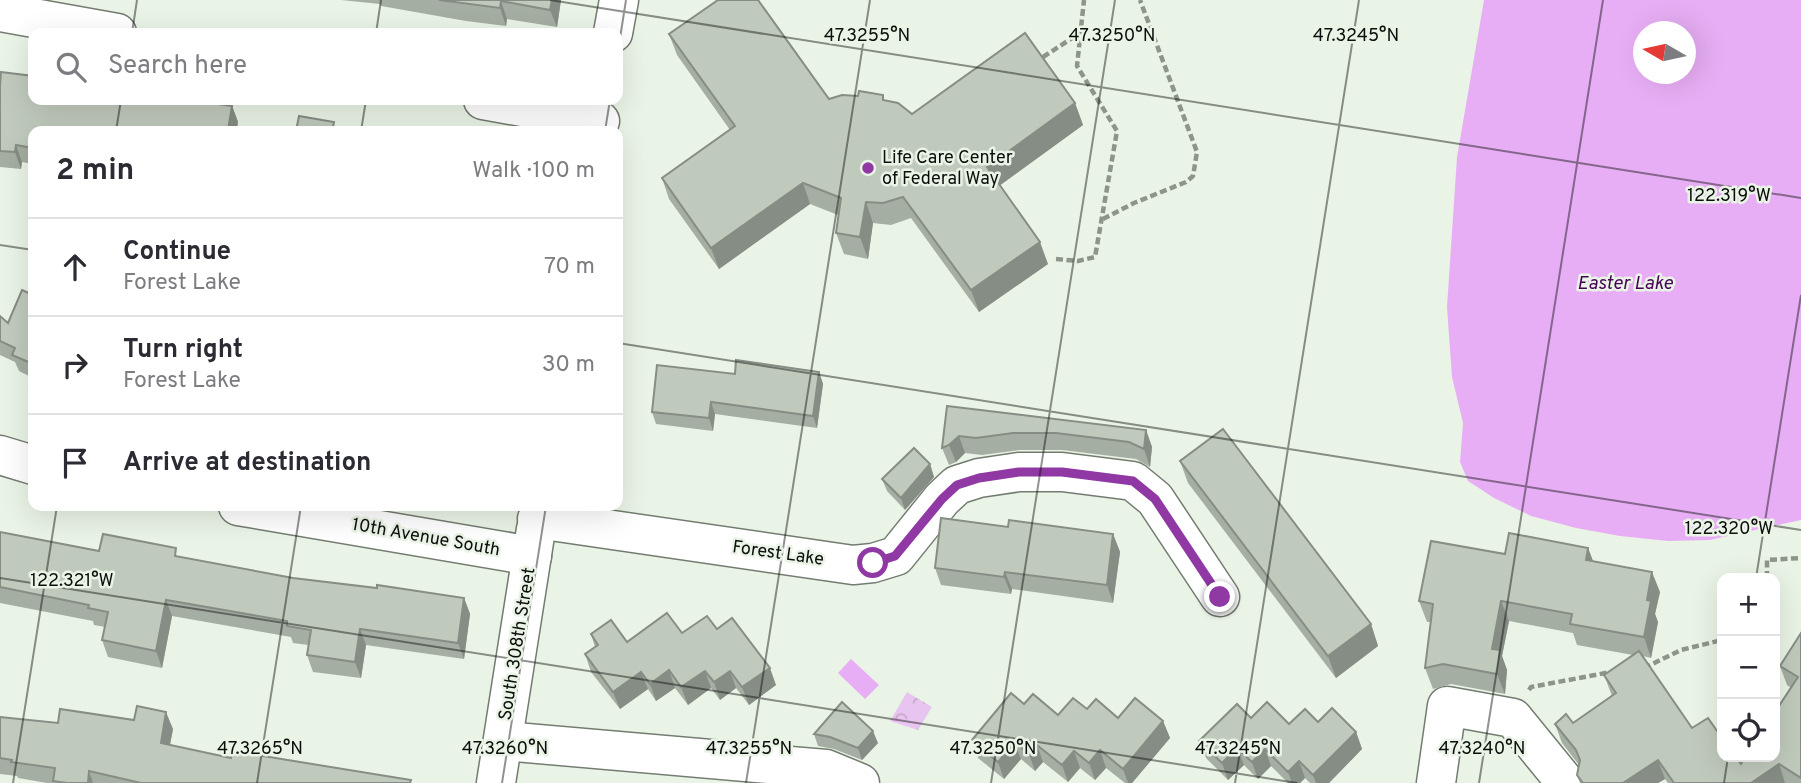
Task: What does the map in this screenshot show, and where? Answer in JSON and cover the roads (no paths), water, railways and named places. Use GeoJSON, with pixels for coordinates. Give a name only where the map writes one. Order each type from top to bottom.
{"type":"FeatureCollection","features":[{"type":"Feature","properties":{"kind":"street"},"geometry":{"type":"LineString","coordinates":[[614,28],[619,0]]}},
{"type":"Feature","properties":{"kind":"street"},"geometry":{"type":"LineString","coordinates":[[0,12],[89,28]]}},
{"type":"Feature","properties":{"kind":"street"},"geometry":{"type":"LineString","coordinates":[[517,105],[600,117]]}},
{"type":"Feature","properties":{"kind":"street"},"geometry":{"type":"LineString","coordinates":[[0,455],[28,464]]}},
{"type":"Feature","properties":{"kind":"street","name":"Forest Lake"},"geometry":{"type":"LineString","coordinates":[[538,512],[853,565],[873,563],[895,556],[957,485],[979,478],[1019,472],[1087,474],[1133,481],[1155,499],[1220,597]]}},
{"type":"Feature","properties":{"kind":"street","name":"10th Avenue South"},"geometry":{"type":"LineString","coordinates":[[267,511],[532,556]]}},
{"type":"Feature","properties":{"kind":"street","name":"South 308th Street"},"geometry":{"type":"LineString","coordinates":[[496,783],[538,512]]}},
{"type":"Feature","properties":{"kind":"street"},"geometry":{"type":"LineString","coordinates":[[1436,783],[1447,706],[1513,718],[1566,783]]}},
{"type":"Feature","properties":{"kind":"street"},"geometry":{"type":"LineString","coordinates":[[503,741],[826,769],[860,783]]}},
{"type":"Feature","properties":{"kind":"water","name":"Easter Lake"},"geometry":{"type":"Polygon","coordinates":[[[1484,0],[1801,0],[1801,520],[1710,540],[1668,541],[1576,528],[1531,516],[1494,498],[1468,481],[1460,462],[1463,423],[1452,377],[1447,307],[1457,157],[1484,0]]]}},
{"type":"Feature","properties":{"kind":"water"},"geometry":{"type":"Polygon","coordinates":[[[851,659],[879,685],[865,699],[838,673],[851,659]]]}},
{"type":"Feature","properties":{"kind":"place","name":"Life Care Center of Federal Way"},"geometry":{"type":"Point","coordinates":[868,168]}}]}
